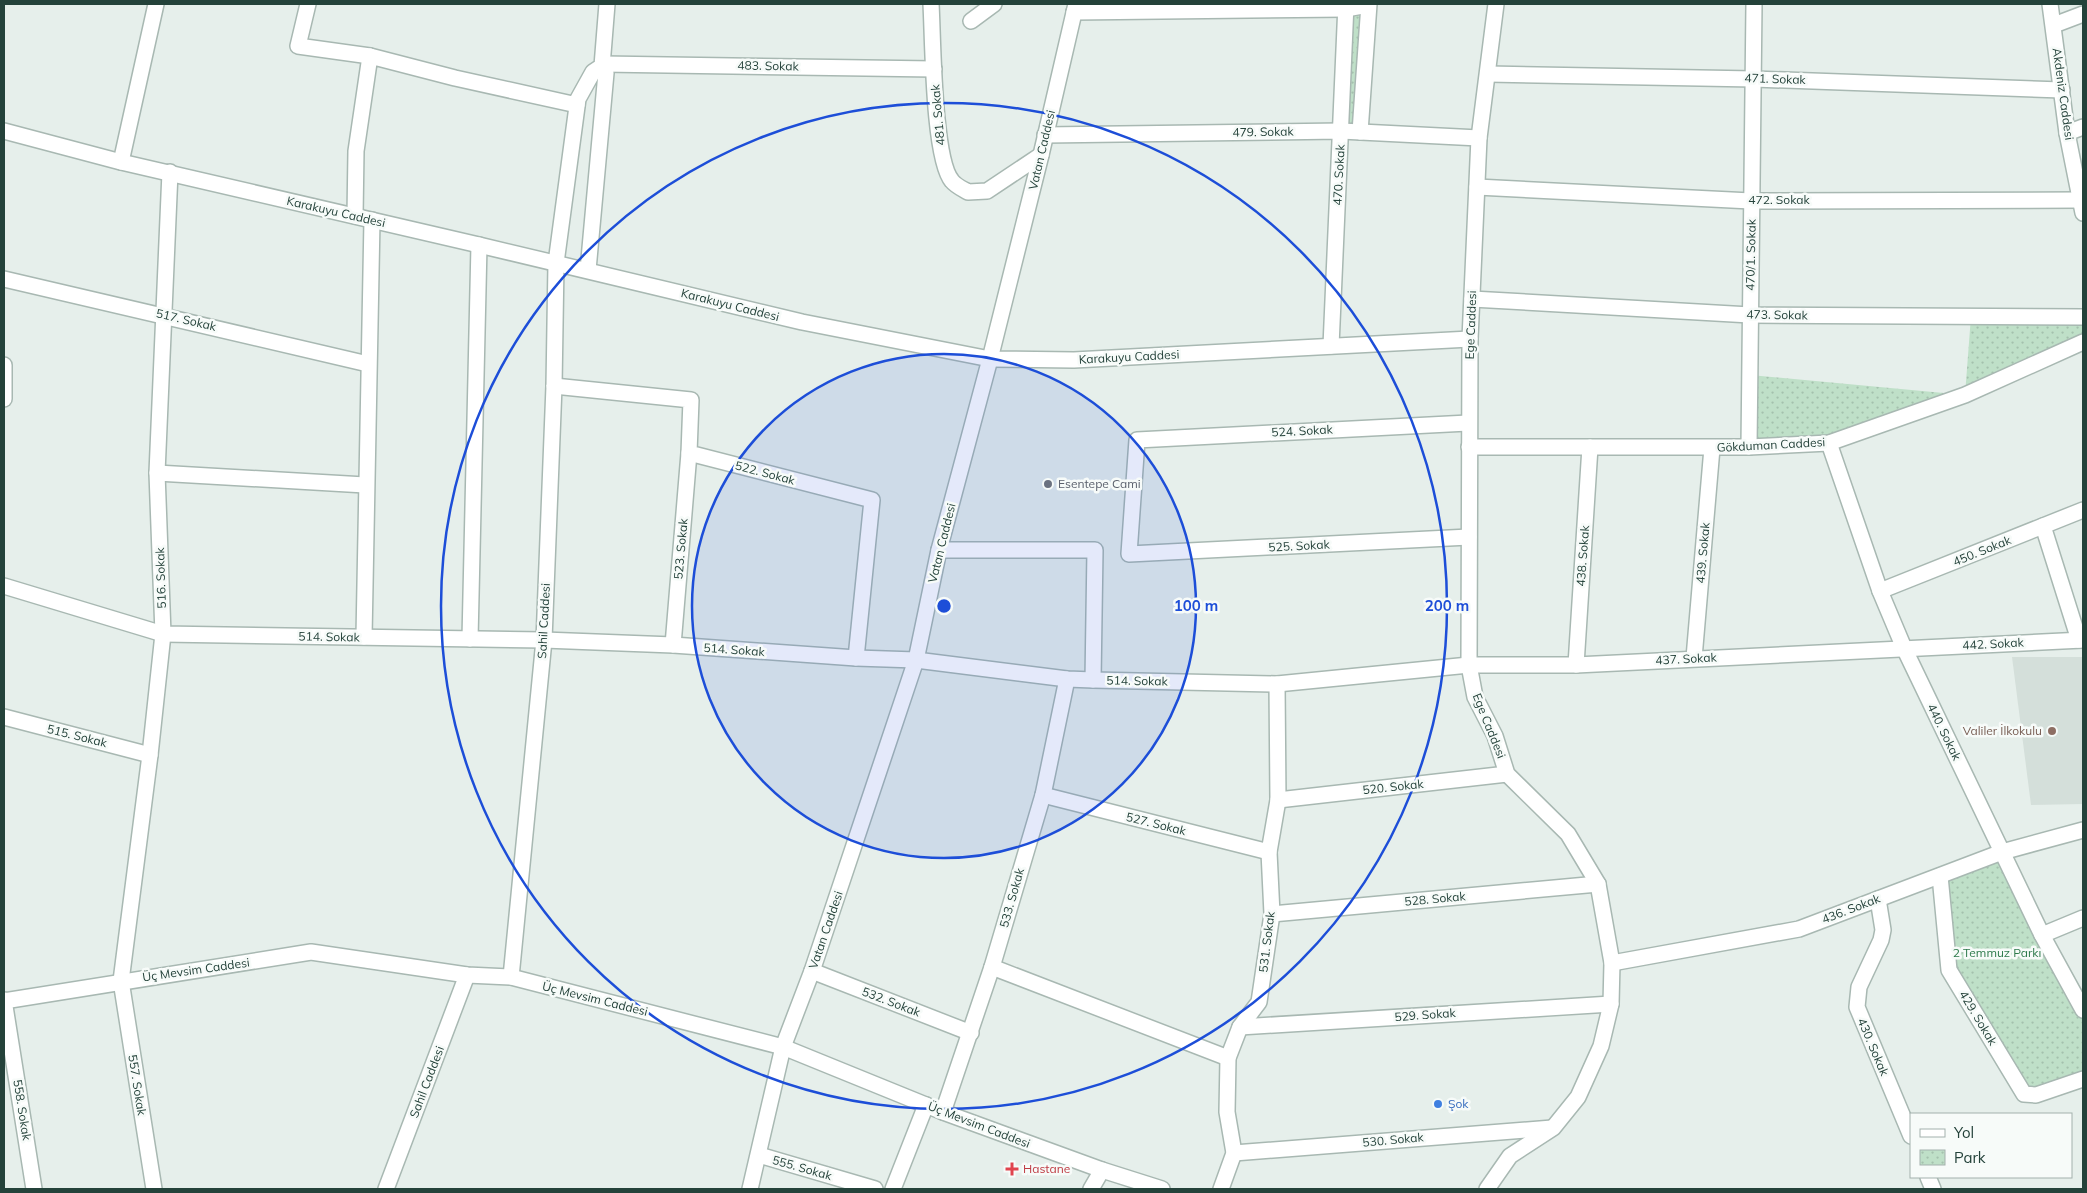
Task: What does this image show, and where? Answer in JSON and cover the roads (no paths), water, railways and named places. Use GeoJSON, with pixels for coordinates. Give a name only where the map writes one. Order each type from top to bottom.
{"type":"FeatureCollection","features":[{"type":"Feature","properties":{"kind":"street"},"geometry":{"type":"LineString","coordinates":[[121,162],[156,4]]}},
{"type":"Feature","properties":{"kind":"street"},"geometry":{"type":"LineString","coordinates":[[308,4],[298,46],[370,56],[454,78],[577,105]]}},
{"type":"Feature","properties":{"kind":"street"},"geometry":{"type":"LineString","coordinates":[[588,270],[606,73],[602,65],[607,4]]}},
{"type":"Feature","properties":{"kind":"street","name":"481. Sokak"},"geometry":{"type":"LineString","coordinates":[[931,4],[938,133],[943,160],[952,181],[968,192],[987,191],[1041,155]]}},
{"type":"Feature","properties":{"kind":"street"},"geometry":{"type":"LineString","coordinates":[[971,21],[994,4]]}},
{"type":"Feature","properties":{"kind":"street","name":"Ege Caddesi"},"geometry":{"type":"LineString","coordinates":[[1487,1189],[1510,1156],[1553,1128],[1578,1097],[1601,1046],[1611,1004],[1612,963],[1598,884],[1568,834],[1507,774],[1495,736],[1475,697],[1469,665],[1468,423],[1470,339],[1479,138],[1496,4]]}},
{"type":"Feature","properties":{"kind":"street","name":"470/1. Sokak"},"geometry":{"type":"LineString","coordinates":[[1749,447],[1754,4]]}},
{"type":"Feature","properties":{"kind":"street","name":"Akdeniz Caddesi"},"geometry":{"type":"LineString","coordinates":[[2050,4],[2067,133],[2082,207]]}},
{"type":"Feature","properties":{"kind":"street"},"geometry":{"type":"LineString","coordinates":[[1075,8],[1368,5]]}},
{"type":"Feature","properties":{"kind":"street","name":"470. Sokak"},"geometry":{"type":"LineString","coordinates":[[1360,132],[1368,5]]}},
{"type":"Feature","properties":{"kind":"street","name":"470. Sokak"},"geometry":{"type":"LineString","coordinates":[[1331,346],[1346,6]]}},
{"type":"Feature","properties":{"kind":"street","name":"Vatan Caddesi"},"geometry":{"type":"LineString","coordinates":[[750,1189],[783,1047],[812,971],[916,660],[939,550],[990,359],[1046,135],[1075,8]]}},
{"type":"Feature","properties":{"kind":"street"},"geometry":{"type":"LineString","coordinates":[[2054,25],[2083,14]]}},
{"type":"Feature","properties":{"kind":"street"},"geometry":{"type":"LineString","coordinates":[[355,216],[356,151],[370,56]]}},
{"type":"Feature","properties":{"kind":"street","name":"483. Sokak"},"geometry":{"type":"LineString","coordinates":[[602,65],[934,69]]}},
{"type":"Feature","properties":{"kind":"street","name":"Sahil Caddesi"},"geometry":{"type":"LineString","coordinates":[[511,977],[544,640],[554,386],[556,263],[578,99],[593,72],[602,65]]}},
{"type":"Feature","properties":{"kind":"street","name":"471. Sokak"},"geometry":{"type":"LineString","coordinates":[[1488,74],[1754,78],[2062,90]]}},
{"type":"Feature","properties":{"kind":"street"},"geometry":{"type":"LineString","coordinates":[[2067,133],[2083,127]]}},
{"type":"Feature","properties":{"kind":"street","name":"Karakuyu Caddesi"},"geometry":{"type":"LineString","coordinates":[[4,131],[121,162],[588,270],[802,322],[990,359],[1074,360],[1470,339]]}},
{"type":"Feature","properties":{"kind":"street","name":"479. Sokak"},"geometry":{"type":"LineString","coordinates":[[1046,135],[1341,131],[1479,138]]}},
{"type":"Feature","properties":{"kind":"street","name":"516. Sokak"},"geometry":{"type":"LineString","coordinates":[[121,981],[150,755],[163,634],[157,473],[170,172]]}},
{"type":"Feature","properties":{"kind":"street","name":"472. Sokak"},"geometry":{"type":"LineString","coordinates":[[1477,187],[1751,200],[2082,207]]}},
{"type":"Feature","properties":{"kind":"street"},"geometry":{"type":"LineString","coordinates":[[364,637],[372,220]]}},
{"type":"Feature","properties":{"kind":"street"},"geometry":{"type":"LineString","coordinates":[[470,639],[479,245]]}},
{"type":"Feature","properties":{"kind":"street","name":"517. Sokak"},"geometry":{"type":"LineString","coordinates":[[4,279],[165,315],[368,364]]}},
{"type":"Feature","properties":{"kind":"street","name":"473. Sokak"},"geometry":{"type":"LineString","coordinates":[[1472,299],[1750,315],[2083,317]]}},
{"type":"Feature","properties":{"kind":"street","name":"Gökduman Caddesi"},"geometry":{"type":"LineString","coordinates":[[1469,447],[1712,448],[1829,443],[1965,395],[2083,342]]}},
{"type":"Feature","properties":{"kind":"street"},"geometry":{"type":"LineString","coordinates":[[4,365],[4,400]]}},
{"type":"Feature","properties":{"kind":"street"},"geometry":{"type":"LineString","coordinates":[[554,386],[691,400],[689,453]]}},
{"type":"Feature","properties":{"kind":"street","name":"524. Sokak"},"geometry":{"type":"LineString","coordinates":[[1129,554],[1137,440],[1468,423]]}},
{"type":"Feature","properties":{"kind":"street","name":"440. Sokak"},"geometry":{"type":"LineString","coordinates":[[1829,443],[1880,591],[1904,648],[2042,935],[2083,1010]]}},
{"type":"Feature","properties":{"kind":"street","name":"438. Sokak"},"geometry":{"type":"LineString","coordinates":[[1576,665],[1590,447]]}},
{"type":"Feature","properties":{"kind":"street","name":"439. Sokak"},"geometry":{"type":"LineString","coordinates":[[1694,658],[1712,448]]}},
{"type":"Feature","properties":{"kind":"street","name":"523. Sokak"},"geometry":{"type":"LineString","coordinates":[[673,645],[689,453]]}},
{"type":"Feature","properties":{"kind":"street","name":"522. Sokak"},"geometry":{"type":"LineString","coordinates":[[689,453],[872,500],[856,658]]}},
{"type":"Feature","properties":{"kind":"street"},"geometry":{"type":"LineString","coordinates":[[157,473],[366,485]]}},
{"type":"Feature","properties":{"kind":"street","name":"450. Sokak"},"geometry":{"type":"LineString","coordinates":[[1880,591],[2083,510]]}},
{"type":"Feature","properties":{"kind":"street"},"geometry":{"type":"LineString","coordinates":[[2043,526],[2081,640]]}},
{"type":"Feature","properties":{"kind":"street","name":"525. Sokak"},"geometry":{"type":"LineString","coordinates":[[1129,554],[1469,537]]}},
{"type":"Feature","properties":{"kind":"street"},"geometry":{"type":"LineString","coordinates":[[939,550],[1096,550],[1093,680]]}},
{"type":"Feature","properties":{"kind":"street","name":"514. Sokak"},"geometry":{"type":"LineString","coordinates":[[4,586],[163,634],[544,640],[673,645],[856,658],[916,660],[1067,679],[1093,680],[1277,684],[1469,665]]}},
{"type":"Feature","properties":{"kind":"street","name":"442. Sokak"},"geometry":{"type":"LineString","coordinates":[[1904,648],[2081,640]]}},
{"type":"Feature","properties":{"kind":"street","name":"437. Sokak"},"geometry":{"type":"LineString","coordinates":[[1469,665],[1576,665],[1904,648]]}},
{"type":"Feature","properties":{"kind":"street","name":"533. Sokak"},"geometry":{"type":"LineString","coordinates":[[942,1112],[992,967],[1043,796],[1067,679]]}},
{"type":"Feature","properties":{"kind":"street","name":"531. Sokak"},"geometry":{"type":"LineString","coordinates":[[1221,1189],[1234,1153],[1227,1112],[1228,1058],[1240,1027],[1259,1002],[1272,914],[1270,852],[1278,800],[1277,684]]}},
{"type":"Feature","properties":{"kind":"street","name":"515. Sokak"},"geometry":{"type":"LineString","coordinates":[[4,718],[150,755]]}},
{"type":"Feature","properties":{"kind":"street","name":"520. Sokak"},"geometry":{"type":"LineString","coordinates":[[1278,800],[1507,774]]}},
{"type":"Feature","properties":{"kind":"street","name":"527. Sokak"},"geometry":{"type":"LineString","coordinates":[[1043,796],[1270,852]]}},
{"type":"Feature","properties":{"kind":"street","name":"436. Sokak"},"geometry":{"type":"LineString","coordinates":[[1612,963],[1799,929],[2002,852],[2083,830]]}},
{"type":"Feature","properties":{"kind":"street","name":"429. Sokak"},"geometry":{"type":"LineString","coordinates":[[1940,876],[1949,970],[2024,1094],[2036,1095],[2083,1079]]}},
{"type":"Feature","properties":{"kind":"street","name":"528. Sokak"},"geometry":{"type":"LineString","coordinates":[[1272,914],[1598,884]]}},
{"type":"Feature","properties":{"kind":"street","name":"430. Sokak"},"geometry":{"type":"LineString","coordinates":[[1878,899],[1883,930],[1876,952],[1859,987],[1857,1008],[1910,1134]]}},
{"type":"Feature","properties":{"kind":"street"},"geometry":{"type":"LineString","coordinates":[[2042,935],[2083,918]]}},
{"type":"Feature","properties":{"kind":"street","name":"Üç Mevsim Caddesi"},"geometry":{"type":"LineString","coordinates":[[4,1000],[311,952],[467,975],[511,977],[783,1047],[942,1112],[1102,1170],[1162,1189]]}},
{"type":"Feature","properties":{"kind":"street"},"geometry":{"type":"LineString","coordinates":[[992,967],[1228,1058]]}},
{"type":"Feature","properties":{"kind":"street","name":"532. Sokak"},"geometry":{"type":"LineString","coordinates":[[812,971],[971,1032]]}},
{"type":"Feature","properties":{"kind":"street","name":"Sahil Caddesi"},"geometry":{"type":"LineString","coordinates":[[386,1189],[467,975]]}},
{"type":"Feature","properties":{"kind":"street","name":"557. Sokak"},"geometry":{"type":"LineString","coordinates":[[121,981],[154,1189]]}},
{"type":"Feature","properties":{"kind":"street","name":"558. Sokak"},"geometry":{"type":"LineString","coordinates":[[4,1000],[34,1189]]}},
{"type":"Feature","properties":{"kind":"street","name":"529. Sokak"},"geometry":{"type":"LineString","coordinates":[[1240,1027],[1611,1004]]}},
{"type":"Feature","properties":{"kind":"street"},"geometry":{"type":"LineString","coordinates":[[893,1189],[926,1105]]}},
{"type":"Feature","properties":{"kind":"street","name":"530. Sokak"},"geometry":{"type":"LineString","coordinates":[[1234,1153],[1553,1128]]}},
{"type":"Feature","properties":{"kind":"street","name":"555. Sokak"},"geometry":{"type":"LineString","coordinates":[[759,1155],[875,1189]]}},
{"type":"Feature","properties":{"kind":"street"},"geometry":{"type":"LineString","coordinates":[[1091,1189],[1102,1170]]}},
{"type":"Feature","properties":{"kind":"place","name":"Esentepe Cami"},"geometry":{"type":"Point","coordinates":[1048,484]}},
{"type":"Feature","properties":{"kind":"place","name":"Valiler İlkokulu"},"geometry":{"type":"Point","coordinates":[2052,731]}},
{"type":"Feature","properties":{"kind":"place","name":"Şok"},"geometry":{"type":"Point","coordinates":[1438,1104]}},
{"type":"Feature","properties":{"kind":"place","name":"Hastane"},"geometry":{"type":"Point","coordinates":[1012,1169]}},
{"type":"Feature","properties":{"kind":"park label","name":"2 Temmuz Parkı"},"geometry":{"type":"Point","coordinates":[1997,953]}}]}
